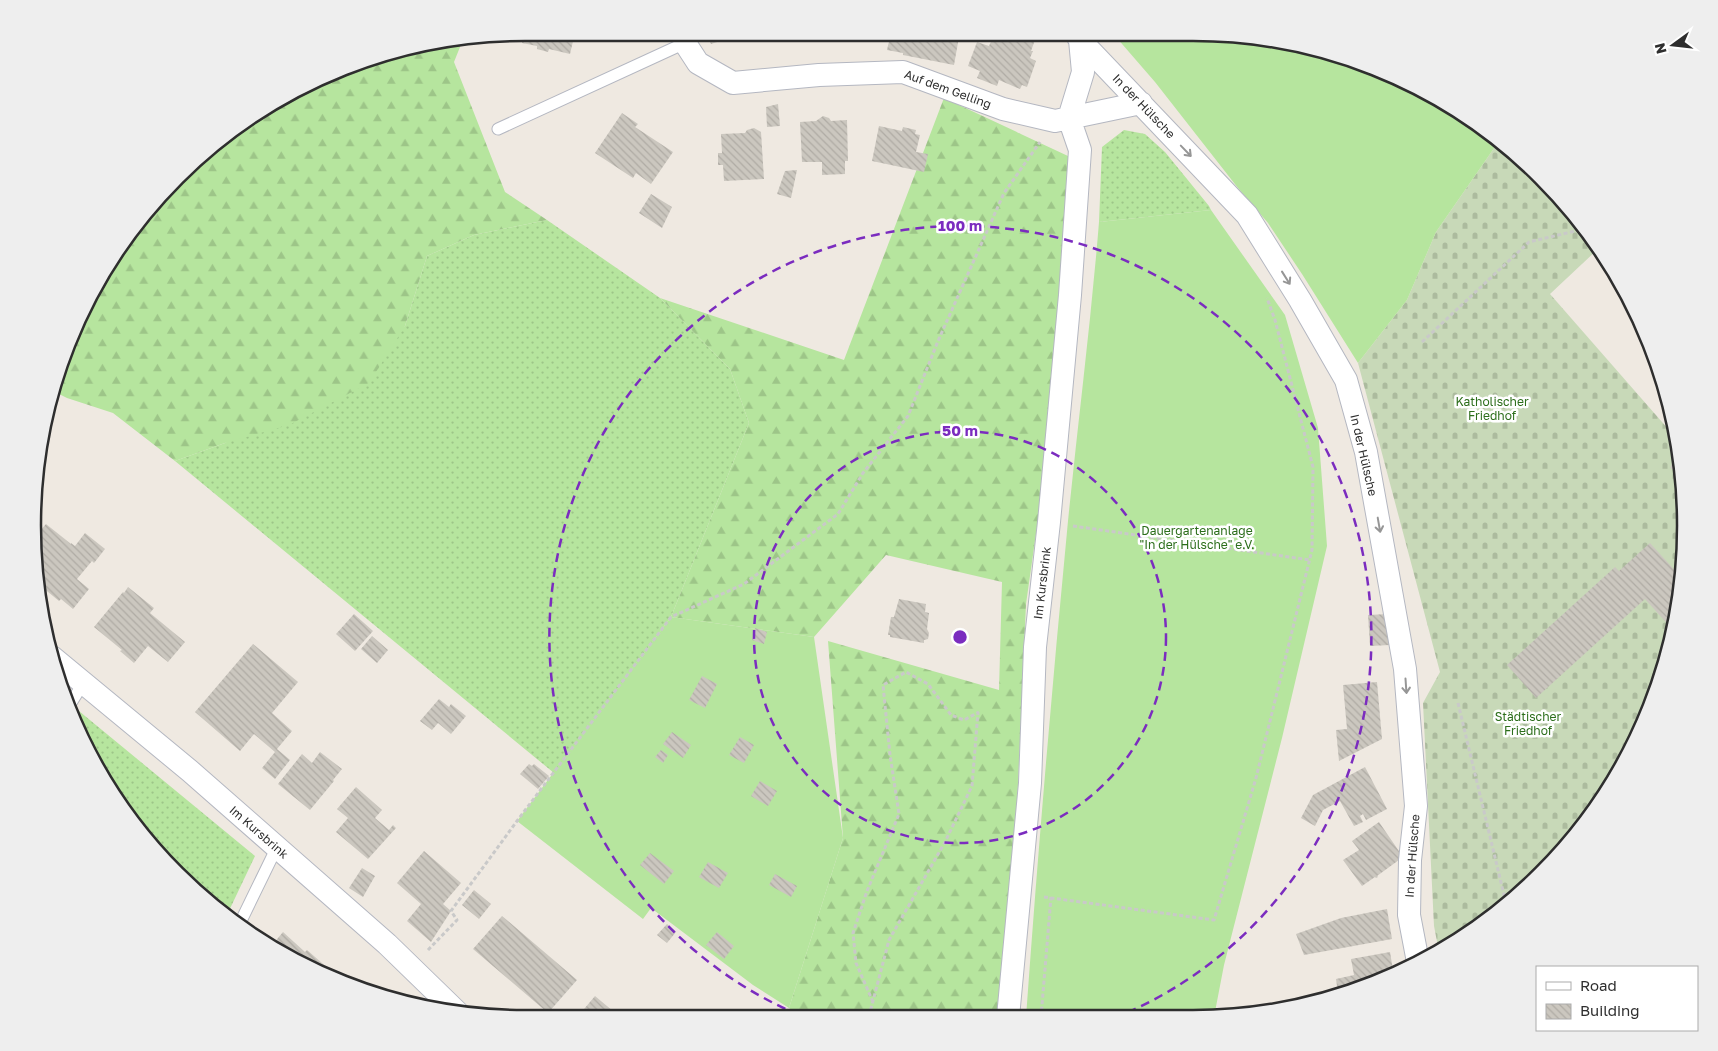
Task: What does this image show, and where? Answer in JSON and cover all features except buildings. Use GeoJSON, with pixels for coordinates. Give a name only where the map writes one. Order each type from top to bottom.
{"type":"FeatureCollection","features":[{"type":"Feature","properties":{"kind":"street","name":"Auf dem Gelling"},"geometry":{"type":"LineString","coordinates":[[685,41],[698,63],[732,83],[819,75],[903,72],[1003,109],[1062,120],[1140,103]]}},
{"type":"Feature","properties":{"kind":"street","name":"In der Hülsche"},"geometry":{"type":"LineString","coordinates":[[1062,120],[1083,72],[1079,41]]}},
{"type":"Feature","properties":{"kind":"street","name":"In der Hülsche"},"geometry":{"type":"LineString","coordinates":[[1082,41],[1247,215],[1300,300],[1346,380],[1366,452],[1405,669],[1416,806],[1410,860],[1409,914],[1417,955]]}},
{"type":"Feature","properties":{"kind":"street","name":"Im Kursbrink"},"geometry":{"type":"LineString","coordinates":[[1009,1010],[1030,783],[1035,647],[1049,522],[1070,295],[1080,150],[1062,120]]}},
{"type":"Feature","properties":{"kind":"street","name":"Im Kursbrink"},"geometry":{"type":"LineString","coordinates":[[62,666],[190,770],[388,944],[448,1003]]}},
{"type":"Feature","properties":{"kind":"lane"},"geometry":{"type":"LineString","coordinates":[[498,130],[682,41]]}},
{"type":"Feature","properties":{"kind":"lane"},"geometry":{"type":"LineString","coordinates":[[74,699],[84,682]]}},
{"type":"Feature","properties":{"kind":"lane"},"geometry":{"type":"LineString","coordinates":[[242,918],[277,847]]}},
{"type":"Feature","properties":{"kind":"path"},"geometry":{"type":"LineString","coordinates":[[411,967],[457,920],[451,911],[517,820],[672,617],[744,584],[838,514],[863,473],[908,416],[938,341],[1004,193],[1062,120]]}},
{"type":"Feature","properties":{"kind":"path"},"geometry":{"type":"LineString","coordinates":[[1422,342],[1529,242],[1577,231]]}},
{"type":"Feature","properties":{"kind":"path"},"geometry":{"type":"LineString","coordinates":[[1020,894],[1214,920],[1256,778],[1312,550],[1313,467],[1275,320],[1266,296]]}},
{"type":"Feature","properties":{"kind":"path"},"geometry":{"type":"LineString","coordinates":[[1049,522],[1310,560]]}},
{"type":"Feature","properties":{"kind":"path"},"geometry":{"type":"LineString","coordinates":[[871,1010],[873,1002],[889,940],[945,842],[972,786],[978,712],[964,720],[951,714],[928,684],[906,672],[883,684],[890,755],[899,814],[867,891],[853,934],[856,963],[873,1002]]}},
{"type":"Feature","properties":{"kind":"path"},"geometry":{"type":"LineString","coordinates":[[1458,703],[1504,894]]}},
{"type":"Feature","properties":{"kind":"path"},"geometry":{"type":"LineString","coordinates":[[1043,1010],[1051,897]]}},
{"type":"Feature","properties":{"kind":"green space"},"geometry":{"type":"Polygon","coordinates":[[[1119,41],[1193,41],[1256,45],[1318,58],[1378,78],[1435,106],[1495,147],[1436,232],[1407,300],[1358,363],[1268,223],[1238,188],[1155,82],[1119,41]]]}},
{"type":"Feature","properties":{"kind":"green space"},"geometry":{"type":"Polygon","coordinates":[[[461,45],[454,62],[505,192],[547,220],[474,235],[427,256],[405,326],[369,383],[289,425],[225,443],[175,461],[113,413],[60,394],[67,370],[91,311],[106,283],[123,256],[161,206],[206,161],[256,123],[311,91],[370,67],[400,58],[461,45]]]}},
{"type":"Feature","properties":{"kind":"green space"},"geometry":{"type":"Polygon","coordinates":[[[944,98],[1068,156],[1070,295],[1026,604],[1012,920],[1001,1010],[792,1010],[789,1008],[843,838],[828,641],[999,690],[1002,582],[886,555],[814,637],[671,617],[749,423],[730,369],[660,298],[844,360],[944,98]]]}},
{"type":"Feature","properties":{"kind":"green space"},"geometry":{"type":"Polygon","coordinates":[[[1124,130],[1145,134],[1165,152],[1211,210],[1099,222],[1102,147],[1124,130]]]}},
{"type":"Feature","properties":{"kind":"green space"},"geometry":{"type":"Polygon","coordinates":[[[1495,147],[1512,161],[1557,206],[1593,254],[1550,294],[1666,427],[1673,462],[1677,526],[1673,589],[1660,651],[1640,711],[1612,768],[1577,820],[1535,868],[1487,910],[1437,944],[1434,926],[1423,703],[1440,672],[1358,363],[1407,300],[1436,232],[1495,147]]]}},
{"type":"Feature","properties":{"kind":"green space","name":"Dauergartenanlage \"In der Hülsche\" e.V."},"geometry":{"type":"Polygon","coordinates":[[[1211,210],[1285,315],[1318,428],[1327,546],[1282,738],[1224,965],[1215,1009],[1027,1010],[1056,645],[1099,222],[1211,210]]]}},
{"type":"Feature","properties":{"kind":"green space"},"geometry":{"type":"Polygon","coordinates":[[[547,220],[660,298],[730,369],[749,423],[671,617],[554,773],[175,461],[225,443],[405,326],[427,256],[474,235],[547,220]]]}},
{"type":"Feature","properties":{"kind":"green space"},"geometry":{"type":"Polygon","coordinates":[[[671,617],[814,637],[843,838],[789,1008],[753,985],[651,908],[643,919],[517,821],[671,617]]]}},
{"type":"Feature","properties":{"kind":"green space"},"geometry":{"type":"Polygon","coordinates":[[[78,710],[255,856],[230,909],[183,868],[141,820],[106,768],[78,710]]]}},
{"type":"Feature","properties":{"kind":"park label","name":"Katholischer Friedhof"},"geometry":{"type":"Point","coordinates":[1492,408]}},
{"type":"Feature","properties":{"kind":"park label","name":"Städtischer Friedhof"},"geometry":{"type":"Point","coordinates":[1528,723]}}]}
